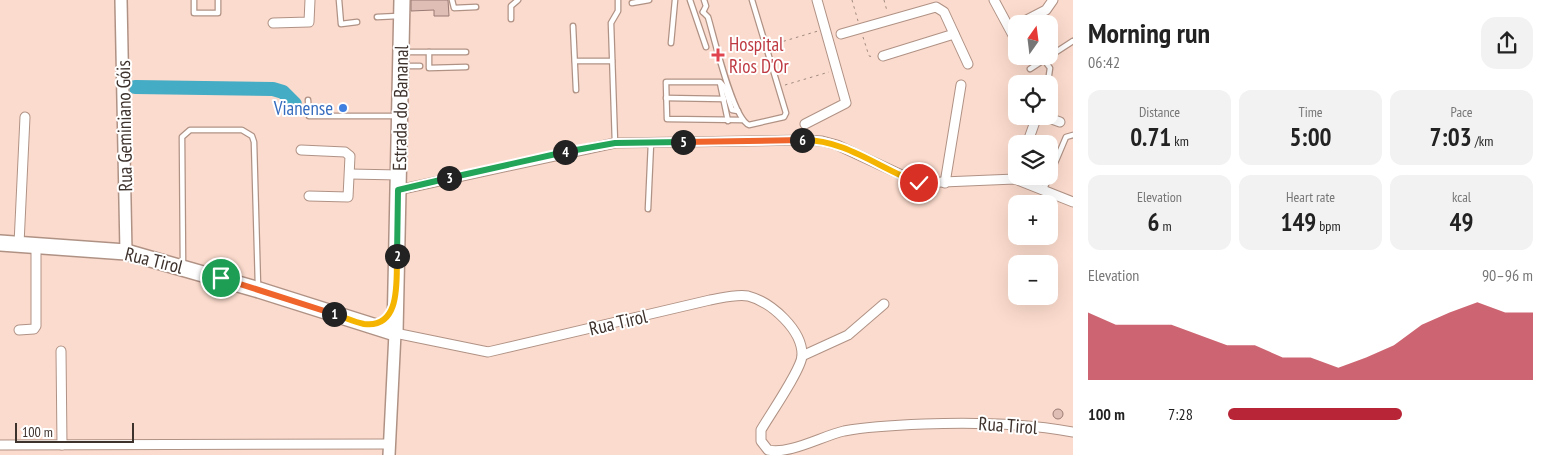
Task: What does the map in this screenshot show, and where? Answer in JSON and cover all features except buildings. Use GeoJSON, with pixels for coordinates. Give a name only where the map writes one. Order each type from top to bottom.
{"type":"FeatureCollection","features":[{"type":"Feature","properties":{"kind":"main road","name":"Estrada do Bananal"},"geometry":{"type":"LineString","coordinates":[[390,336],[396,299],[402,0]]}},
{"type":"Feature","properties":{"kind":"main road","name":"Rua Tirol"},"geometry":{"type":"LineString","coordinates":[[0,243],[126,252],[183,267],[366,324],[390,336]]}},
{"type":"Feature","properties":{"kind":"main road"},"geometry":{"type":"LineString","coordinates":[[366,324],[376,323],[386,318],[396,299]]}},
{"type":"Feature","properties":{"kind":"street","name":"Rua Geminiano Góis"},"geometry":{"type":"LineString","coordinates":[[121,0],[126,252]]}},
{"type":"Feature","properties":{"kind":"street"},"geometry":{"type":"LineString","coordinates":[[274,23],[309,22],[310,0]]}},
{"type":"Feature","properties":{"kind":"street"},"geometry":{"type":"LineString","coordinates":[[805,124],[846,103],[817,0]]}},
{"type":"Feature","properties":{"kind":"street"},"geometry":{"type":"LineString","coordinates":[[994,0],[1008,17]]}},
{"type":"Feature","properties":{"kind":"street"},"geometry":{"type":"LineString","coordinates":[[1036,15],[1046,10],[1054,0]]}},
{"type":"Feature","properties":{"kind":"street"},"geometry":{"type":"LineString","coordinates":[[842,34],[890,20],[929,4],[944,12],[968,64]]}},
{"type":"Feature","properties":{"kind":"street"},"geometry":{"type":"LineString","coordinates":[[883,56],[954,34]]}},
{"type":"Feature","properties":{"kind":"street"},"geometry":{"type":"LineString","coordinates":[[945,183],[961,85]]}},
{"type":"Feature","properties":{"kind":"street"},"geometry":{"type":"LineString","coordinates":[[19,244],[25,116]]}},
{"type":"Feature","properties":{"kind":"street"},"geometry":{"type":"LineString","coordinates":[[350,174],[398,182],[615,143],[822,141],[837,145],[914,181],[945,183],[1008,178]]}},
{"type":"Feature","properties":{"kind":"street"},"geometry":{"type":"LineString","coordinates":[[301,150],[348,152],[350,174],[348,197],[309,196]]}},
{"type":"Feature","properties":{"kind":"street"},"geometry":{"type":"LineString","coordinates":[[1035,185],[1073,202]]}},
{"type":"Feature","properties":{"kind":"street"},"geometry":{"type":"LineString","coordinates":[[19,330],[34,329],[36,326],[36,245]]}},
{"type":"Feature","properties":{"kind":"street","name":"Rua Tirol"},"geometry":{"type":"LineString","coordinates":[[390,336],[488,352],[710,300],[746,296],[760,300],[783,316],[798,340],[802,356],[795,373],[761,430],[764,446],[773,452],[787,451],[836,433],[874,426],[975,422],[1021,425],[1073,432]]}},
{"type":"Feature","properties":{"kind":"street"},"geometry":{"type":"LineString","coordinates":[[802,356],[848,335],[884,304]]}},
{"type":"Feature","properties":{"kind":"street","name":"Estrada do Bananal"},"geometry":{"type":"LineString","coordinates":[[389,450],[390,336]]}},
{"type":"Feature","properties":{"kind":"street"},"geometry":{"type":"LineString","coordinates":[[62,351],[62,445]]}},
{"type":"Feature","properties":{"kind":"street"},"geometry":{"type":"LineString","coordinates":[[0,445],[389,450]]}},
{"type":"Feature","properties":{"kind":"street"},"geometry":{"type":"LineString","coordinates":[[44,445],[44,455]]}},
{"type":"Feature","properties":{"kind":"lane"},"geometry":{"type":"LineString","coordinates":[[194,0],[194,13],[218,13],[218,0]]}},
{"type":"Feature","properties":{"kind":"lane"},"geometry":{"type":"LineString","coordinates":[[339,0],[341,24],[358,22]]}},
{"type":"Feature","properties":{"kind":"lane"},"geometry":{"type":"LineString","coordinates":[[452,0],[454,8],[476,7]]}},
{"type":"Feature","properties":{"kind":"lane"},"geometry":{"type":"LineString","coordinates":[[511,19],[511,6],[518,0]]}},
{"type":"Feature","properties":{"kind":"lane"},"geometry":{"type":"LineString","coordinates":[[615,143],[611,22],[618,11],[618,0]]}},
{"type":"Feature","properties":{"kind":"lane"},"geometry":{"type":"LineString","coordinates":[[632,3],[649,0]]}},
{"type":"Feature","properties":{"kind":"lane"},"geometry":{"type":"LineString","coordinates":[[670,44],[675,0]]}},
{"type":"Feature","properties":{"kind":"lane"},"geometry":{"type":"LineString","coordinates":[[691,0],[706,47]]}},
{"type":"Feature","properties":{"kind":"lane"},"geometry":{"type":"LineString","coordinates":[[696,14],[703,12],[706,6],[704,0]]}},
{"type":"Feature","properties":{"kind":"lane"},"geometry":{"type":"LineString","coordinates":[[703,12],[708,17],[742,120],[749,125],[784,117],[786,113],[752,0]]}},
{"type":"Feature","properties":{"kind":"lane"},"geometry":{"type":"LineString","coordinates":[[377,17],[402,16]]}},
{"type":"Feature","properties":{"kind":"lane"},"geometry":{"type":"LineString","coordinates":[[573,26],[576,90]]}},
{"type":"Feature","properties":{"kind":"lane"},"geometry":{"type":"LineString","coordinates":[[1058,51],[1073,41]]}},
{"type":"Feature","properties":{"kind":"lane"},"geometry":{"type":"LineString","coordinates":[[401,59],[429,52],[466,52]]}},
{"type":"Feature","properties":{"kind":"lane"},"geometry":{"type":"LineString","coordinates":[[429,52],[429,68],[466,67]]}},
{"type":"Feature","properties":{"kind":"lane"},"geometry":{"type":"LineString","coordinates":[[401,59],[420,66]]}},
{"type":"Feature","properties":{"kind":"lane"},"geometry":{"type":"LineString","coordinates":[[575,61],[612,61]]}},
{"type":"Feature","properties":{"kind":"lane"},"geometry":{"type":"LineString","coordinates":[[1030,69],[1036,65]]}},
{"type":"Feature","properties":{"kind":"lane"},"geometry":{"type":"LineString","coordinates":[[1048,65],[1050,68],[1049,75]]}},
{"type":"Feature","properties":{"kind":"lane"},"geometry":{"type":"LineString","coordinates":[[738,111],[732,110],[725,88],[720,82],[667,80],[667,119],[742,120]]}},
{"type":"Feature","properties":{"kind":"lane"},"geometry":{"type":"LineString","coordinates":[[720,82],[728,121]]}},
{"type":"Feature","properties":{"kind":"lane"},"geometry":{"type":"LineString","coordinates":[[666,98],[724,98]]}},
{"type":"Feature","properties":{"kind":"lane"},"geometry":{"type":"LineString","coordinates":[[308,100],[309,116],[400,116]]}},
{"type":"Feature","properties":{"kind":"lane"},"geometry":{"type":"LineString","coordinates":[[183,267],[182,136],[190,130],[242,130],[252,136],[254,142],[259,290]]}},
{"type":"Feature","properties":{"kind":"lane"},"geometry":{"type":"LineString","coordinates":[[1044,189],[1066,138],[1073,135]]}},
{"type":"Feature","properties":{"kind":"lane"},"geometry":{"type":"LineString","coordinates":[[648,209],[651,142]]}},
{"type":"Feature","properties":{"kind":"path"},"geometry":{"type":"LineString","coordinates":[[884,0],[890,20]]}},
{"type":"Feature","properties":{"kind":"path"},"geometry":{"type":"LineString","coordinates":[[770,45],[825,29]]}},
{"type":"Feature","properties":{"kind":"path"},"geometry":{"type":"LineString","coordinates":[[866,50],[870,57],[883,56]]}},
{"type":"Feature","properties":{"kind":"path"},"geometry":{"type":"LineString","coordinates":[[783,86],[837,69]]}},
{"type":"Feature","properties":{"kind":"waterway"},"geometry":{"type":"LineString","coordinates":[[135,87],[273,89],[283,92],[295,104]]}},
{"type":"Feature","properties":{"kind":"place","name":"Hospital Rios D'Or"},"geometry":{"type":"Point","coordinates":[718,55]}},
{"type":"Feature","properties":{"kind":"place","name":"Vianense"},"geometry":{"type":"Point","coordinates":[343,108]}},
{"type":"Feature","properties":{"kind":"route"},"geometry":{"type":"LineString","coordinates":[[221,278],[366,324],[376,323],[386,318],[396,299],[398,190],[615,143],[822,141],[837,145],[919,183]]}}]}
